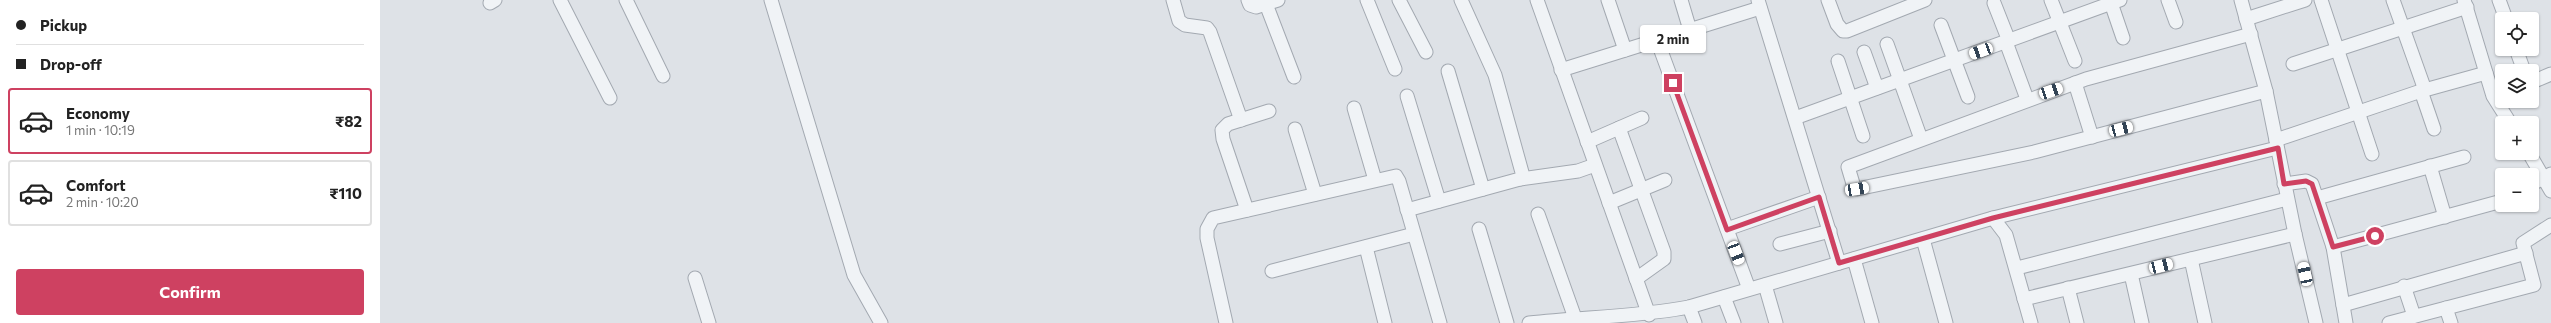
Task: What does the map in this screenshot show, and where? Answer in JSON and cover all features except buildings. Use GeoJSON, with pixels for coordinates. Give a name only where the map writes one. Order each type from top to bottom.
{"type":"FeatureCollection","features":[{"type":"Feature","properties":{"kind":"street"},"geometry":{"type":"LineString","coordinates":[[560,0],[610,98]]}},
{"type":"Feature","properties":{"kind":"street"},"geometry":{"type":"LineString","coordinates":[[626,0],[663,76]]}},
{"type":"Feature","properties":{"kind":"street"},"geometry":{"type":"LineString","coordinates":[[771,0],[854,275],[881,323]]}},
{"type":"Feature","properties":{"kind":"street"},"geometry":{"type":"LineString","coordinates":[[1173,0],[1179,21],[1185,25],[1207,28],[1210,32],[1241,120]]}},
{"type":"Feature","properties":{"kind":"street"},"geometry":{"type":"LineString","coordinates":[[1248,0],[1253,7],[1272,2],[1294,77]]}},
{"type":"Feature","properties":{"kind":"street"},"geometry":{"type":"LineString","coordinates":[[1400,0],[1426,52]]}},
{"type":"Feature","properties":{"kind":"street"},"geometry":{"type":"LineString","coordinates":[[1461,0],[1495,75],[1523,171],[1523,176],[1520,179]]}},
{"type":"Feature","properties":{"kind":"street"},"geometry":{"type":"LineString","coordinates":[[1537,0],[1649,315]]}},
{"type":"Feature","properties":{"kind":"street"},"geometry":{"type":"LineString","coordinates":[[1608,0],[1625,50]]}},
{"type":"Feature","properties":{"kind":"street"},"geometry":{"type":"LineString","coordinates":[[1681,0],[1690,30]]}},
{"type":"Feature","properties":{"kind":"street"},"geometry":{"type":"LineString","coordinates":[[1831,1],[1840,29],[1846,31],[1925,0]]}},
{"type":"Feature","properties":{"kind":"street"},"geometry":{"type":"LineString","coordinates":[[2051,0],[2075,61]]}},
{"type":"Feature","properties":{"kind":"street"},"geometry":{"type":"LineString","coordinates":[[2168,0],[2176,22]]}},
{"type":"Feature","properties":{"kind":"street"},"geometry":{"type":"LineString","coordinates":[[2241,0],[2266,91],[2287,199],[2295,234],[2299,243],[2313,322]]}},
{"type":"Feature","properties":{"kind":"street"},"geometry":{"type":"LineString","coordinates":[[2246,20],[2305,0]]}},
{"type":"Feature","properties":{"kind":"street"},"geometry":{"type":"LineString","coordinates":[[2321,0],[2339,49],[2372,154]]}},
{"type":"Feature","properties":{"kind":"street"},"geometry":{"type":"LineString","coordinates":[[2393,0],[2423,90],[2434,129]]}},
{"type":"Feature","properties":{"kind":"street"},"geometry":{"type":"LineString","coordinates":[[2499,0],[2503,12]]}},
{"type":"Feature","properties":{"kind":"street"},"geometry":{"type":"LineString","coordinates":[[1795,118],[2008,41],[2113,1],[2123,38]]}},
{"type":"Feature","properties":{"kind":"street"},"geometry":{"type":"LineString","coordinates":[[1371,2],[1395,69]]}},
{"type":"Feature","properties":{"kind":"street"},"geometry":{"type":"LineString","coordinates":[[1994,3],[2027,99]]}},
{"type":"Feature","properties":{"kind":"street"},"geometry":{"type":"LineString","coordinates":[[1561,70],[1690,30],[1759,4],[1839,263]]}},
{"type":"Feature","properties":{"kind":"street"},"geometry":{"type":"LineString","coordinates":[[2293,64],[2403,28],[2465,4],[2486,73],[2495,89]]}},
{"type":"Feature","properties":{"kind":"street"},"geometry":{"type":"LineString","coordinates":[[1941,25],[1968,97]]}},
{"type":"Feature","properties":{"kind":"street"},"geometry":{"type":"LineString","coordinates":[[2251,34],[2075,83],[2027,99],[1849,165],[1854,188],[2034,152],[2266,91]]}},
{"type":"Feature","properties":{"kind":"street"},"geometry":{"type":"LineString","coordinates":[[1657,40],[1749,289]]}},
{"type":"Feature","properties":{"kind":"street"},"geometry":{"type":"LineString","coordinates":[[1887,44],[1921,139]]}},
{"type":"Feature","properties":{"kind":"street"},"geometry":{"type":"LineString","coordinates":[[1864,52],[1877,88]]}},
{"type":"Feature","properties":{"kind":"street"},"geometry":{"type":"LineString","coordinates":[[1838,61],[1862,136]]}},
{"type":"Feature","properties":{"kind":"street"},"geometry":{"type":"LineString","coordinates":[[1448,72],[1483,189]]}},
{"type":"Feature","properties":{"kind":"street"},"geometry":{"type":"LineString","coordinates":[[1530,323],[1575,318],[1613,319],[1649,315],[1689,307],[1993,218],[2277,144],[2358,112],[2423,90],[2486,73]]}},
{"type":"Feature","properties":{"kind":"street"},"geometry":{"type":"LineString","coordinates":[[2539,79],[2551,74]]}},
{"type":"Feature","properties":{"kind":"street"},"geometry":{"type":"LineString","coordinates":[[2075,83],[2092,137]]}},
{"type":"Feature","properties":{"kind":"street"},"geometry":{"type":"LineString","coordinates":[[1407,96],[1439,201]]}},
{"type":"Feature","properties":{"kind":"street"},"geometry":{"type":"LineString","coordinates":[[1354,108],[1375,180]]}},
{"type":"Feature","properties":{"kind":"street"},"geometry":{"type":"LineString","coordinates":[[1247,210],[1223,139],[1222,130],[1228,124],[1269,111]]}},
{"type":"Feature","properties":{"kind":"street"},"geometry":{"type":"LineString","coordinates":[[1587,142],[1642,118]]}},
{"type":"Feature","properties":{"kind":"street"},"geometry":{"type":"LineString","coordinates":[[1619,128],[1664,252],[1664,260],[1636,279]]}},
{"type":"Feature","properties":{"kind":"street"},"geometry":{"type":"LineString","coordinates":[[1295,129],[1315,194]]}},
{"type":"Feature","properties":{"kind":"street"},"geometry":{"type":"LineString","coordinates":[[2317,198],[2464,157]]}},
{"type":"Feature","properties":{"kind":"street"},"geometry":{"type":"LineString","coordinates":[[2534,160],[2547,176],[2551,191]]}},
{"type":"Feature","properties":{"kind":"street"},"geometry":{"type":"LineString","coordinates":[[1407,210],[1520,179],[1578,171],[1595,165]]}},
{"type":"Feature","properties":{"kind":"street"},"geometry":{"type":"LineString","coordinates":[[2430,166],[2445,217]]}},
{"type":"Feature","properties":{"kind":"street"},"geometry":{"type":"LineString","coordinates":[[1226,323],[1207,229],[1213,218],[1396,176],[1440,323]]}},
{"type":"Feature","properties":{"kind":"street"},"geometry":{"type":"LineString","coordinates":[[1609,203],[1664,180]]}},
{"type":"Feature","properties":{"kind":"street"},"geometry":{"type":"LineString","coordinates":[[2284,184],[2310,181],[2333,247],[2346,323]]}},
{"type":"Feature","properties":{"kind":"street"},"geometry":{"type":"LineString","coordinates":[[1727,230],[1819,197]]}},
{"type":"Feature","properties":{"kind":"street"},"geometry":{"type":"LineString","coordinates":[[2017,268],[2287,199]]}},
{"type":"Feature","properties":{"kind":"street"},"geometry":{"type":"LineString","coordinates":[[2333,247],[2495,203]]}},
{"type":"Feature","properties":{"kind":"street"},"geometry":{"type":"LineString","coordinates":[[1538,214],[1575,318]]}},
{"type":"Feature","properties":{"kind":"street"},"geometry":{"type":"LineString","coordinates":[[1993,218],[2006,235],[2017,268],[2031,323]]}},
{"type":"Feature","properties":{"kind":"street"},"geometry":{"type":"LineString","coordinates":[[2389,323],[2534,285],[2524,246],[2525,241],[2551,225]]}},
{"type":"Feature","properties":{"kind":"street"},"geometry":{"type":"LineString","coordinates":[[1479,229],[1507,323]]}},
{"type":"Feature","properties":{"kind":"street"},"geometry":{"type":"LineString","coordinates":[[1780,244],[1830,231]]}},
{"type":"Feature","properties":{"kind":"street"},"geometry":{"type":"LineString","coordinates":[[1272,271],[1414,234]]}},
{"type":"Feature","properties":{"kind":"street"},"geometry":{"type":"LineString","coordinates":[[2024,299],[2295,234]]}},
{"type":"Feature","properties":{"kind":"street"},"geometry":{"type":"LineString","coordinates":[[1923,238],[1946,323]]}},
{"type":"Feature","properties":{"kind":"street"},"geometry":{"type":"LineString","coordinates":[[1366,247],[1384,323]]}},
{"type":"Feature","properties":{"kind":"street"},"geometry":{"type":"LineString","coordinates":[[2343,305],[2404,286],[2526,253]]}},
{"type":"Feature","properties":{"kind":"street"},"geometry":{"type":"LineString","coordinates":[[1854,259],[1872,323]]}},
{"type":"Feature","properties":{"kind":"street"},"geometry":{"type":"LineString","coordinates":[[2191,259],[2204,323]]}},
{"type":"Feature","properties":{"kind":"street"},"geometry":{"type":"LineString","coordinates":[[2131,274],[2142,323]]}},
{"type":"Feature","properties":{"kind":"street"},"geometry":{"type":"LineString","coordinates":[[695,278],[709,323]]}},
{"type":"Feature","properties":{"kind":"street"},"geometry":{"type":"LineString","coordinates":[[1765,285],[1776,323]]}},
{"type":"Feature","properties":{"kind":"street"},"geometry":{"type":"LineString","coordinates":[[2404,286],[2414,316]]}},
{"type":"Feature","properties":{"kind":"street"},"geometry":{"type":"LineString","coordinates":[[2068,288],[2077,323]]}},
{"type":"Feature","properties":{"kind":"street"},"geometry":{"type":"LineString","coordinates":[[1724,297],[1734,323]]}},
{"type":"Feature","properties":{"kind":"street"},"geometry":{"type":"LineString","coordinates":[[1689,307],[1695,323]]}},
{"type":"Feature","properties":{"kind":"street"},"geometry":{"type":"LineString","coordinates":[[2446,308],[2451,323]]}},
{"type":"Feature","properties":{"kind":"route"},"geometry":{"type":"LineString","coordinates":[[1673,83],[1727,230],[1819,197],[1839,263],[1993,218],[2278,148],[2284,184],[2310,181],[2312,184],[2333,247],[2375,236]]}}]}
